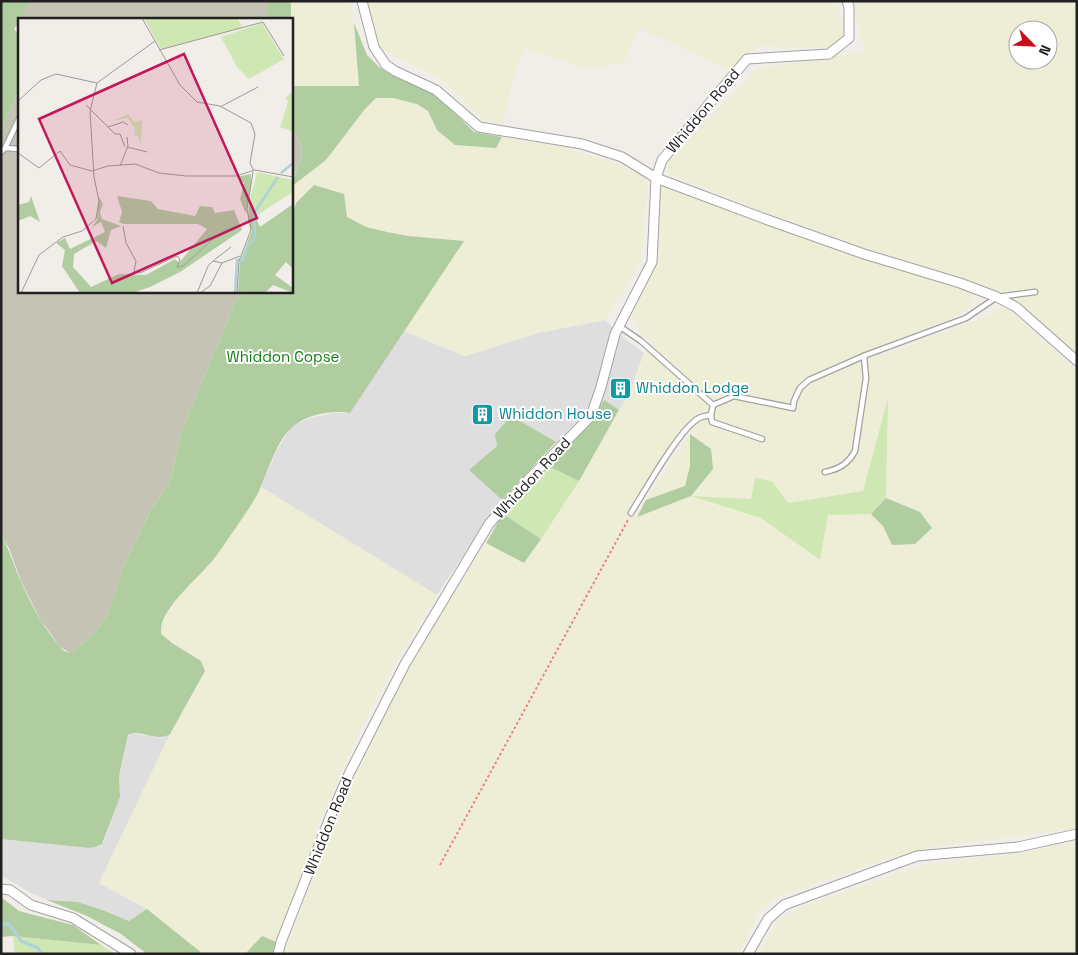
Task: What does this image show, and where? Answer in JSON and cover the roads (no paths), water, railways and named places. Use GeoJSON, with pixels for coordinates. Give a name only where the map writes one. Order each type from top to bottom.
{"type":"FeatureCollection","features":[{"type":"Feature","properties":{"kind":"street"},"geometry":{"type":"LineString","coordinates":[[362,1],[374,47],[386,65],[436,90],[479,127],[582,144],[622,156],[656,178],[864,254],[996,296],[1016,307],[1077,361]]}},
{"type":"Feature","properties":{"kind":"street","name":"Whiddon Road"},"geometry":{"type":"LineString","coordinates":[[278,954],[331,815],[349,774],[405,664],[489,524],[529,479],[591,416],[604,378],[615,334],[652,262],[656,178],[662,160],[746,59],[829,54],[849,38],[849,7],[847,1]]}},
{"type":"Feature","properties":{"kind":"street"},"geometry":{"type":"LineString","coordinates":[[748,954],[768,920],[784,905],[917,856],[1018,846],[1077,834]]}},
{"type":"Feature","properties":{"kind":"street"},"geometry":{"type":"LineString","coordinates":[[1,889],[10,890],[31,906],[73,918],[131,954]]}},
{"type":"Feature","properties":{"kind":"lane"},"geometry":{"type":"LineString","coordinates":[[3,150],[18,121]]}},
{"type":"Feature","properties":{"kind":"lane"},"geometry":{"type":"LineString","coordinates":[[3,150],[18,149]]}},
{"type":"Feature","properties":{"kind":"lane"},"geometry":{"type":"LineString","coordinates":[[713,405],[734,396],[793,408],[800,388],[809,380],[864,356],[966,318],[996,296],[1035,292]]}},
{"type":"Feature","properties":{"kind":"lane"},"geometry":{"type":"LineString","coordinates":[[619,326],[641,340],[713,405]]}},
{"type":"Feature","properties":{"kind":"lane"},"geometry":{"type":"LineString","coordinates":[[825,472],[838,469],[844,465],[856,451],[866,378],[864,356]]}},
{"type":"Feature","properties":{"kind":"lane"},"geometry":{"type":"LineString","coordinates":[[713,405],[712,422],[762,439]]}},
{"type":"Feature","properties":{"kind":"lane"},"geometry":{"type":"LineString","coordinates":[[631,513],[671,450],[692,424],[700,418],[711,415]]}},
{"type":"Feature","properties":{"kind":"waterway"},"geometry":{"type":"LineString","coordinates":[[1,923],[10,925],[21,941],[38,948],[42,954]]}},
{"type":"Feature","properties":{"kind":"place","name":"Whiddon Lodge"},"geometry":{"type":"Point","coordinates":[620,388]}},
{"type":"Feature","properties":{"kind":"place","name":"Whiddon House"},"geometry":{"type":"Point","coordinates":[483,414]}},
{"type":"Feature","properties":{"kind":"park label","name":"Whiddon Copse"},"geometry":{"type":"Point","coordinates":[283,357]}}]}
